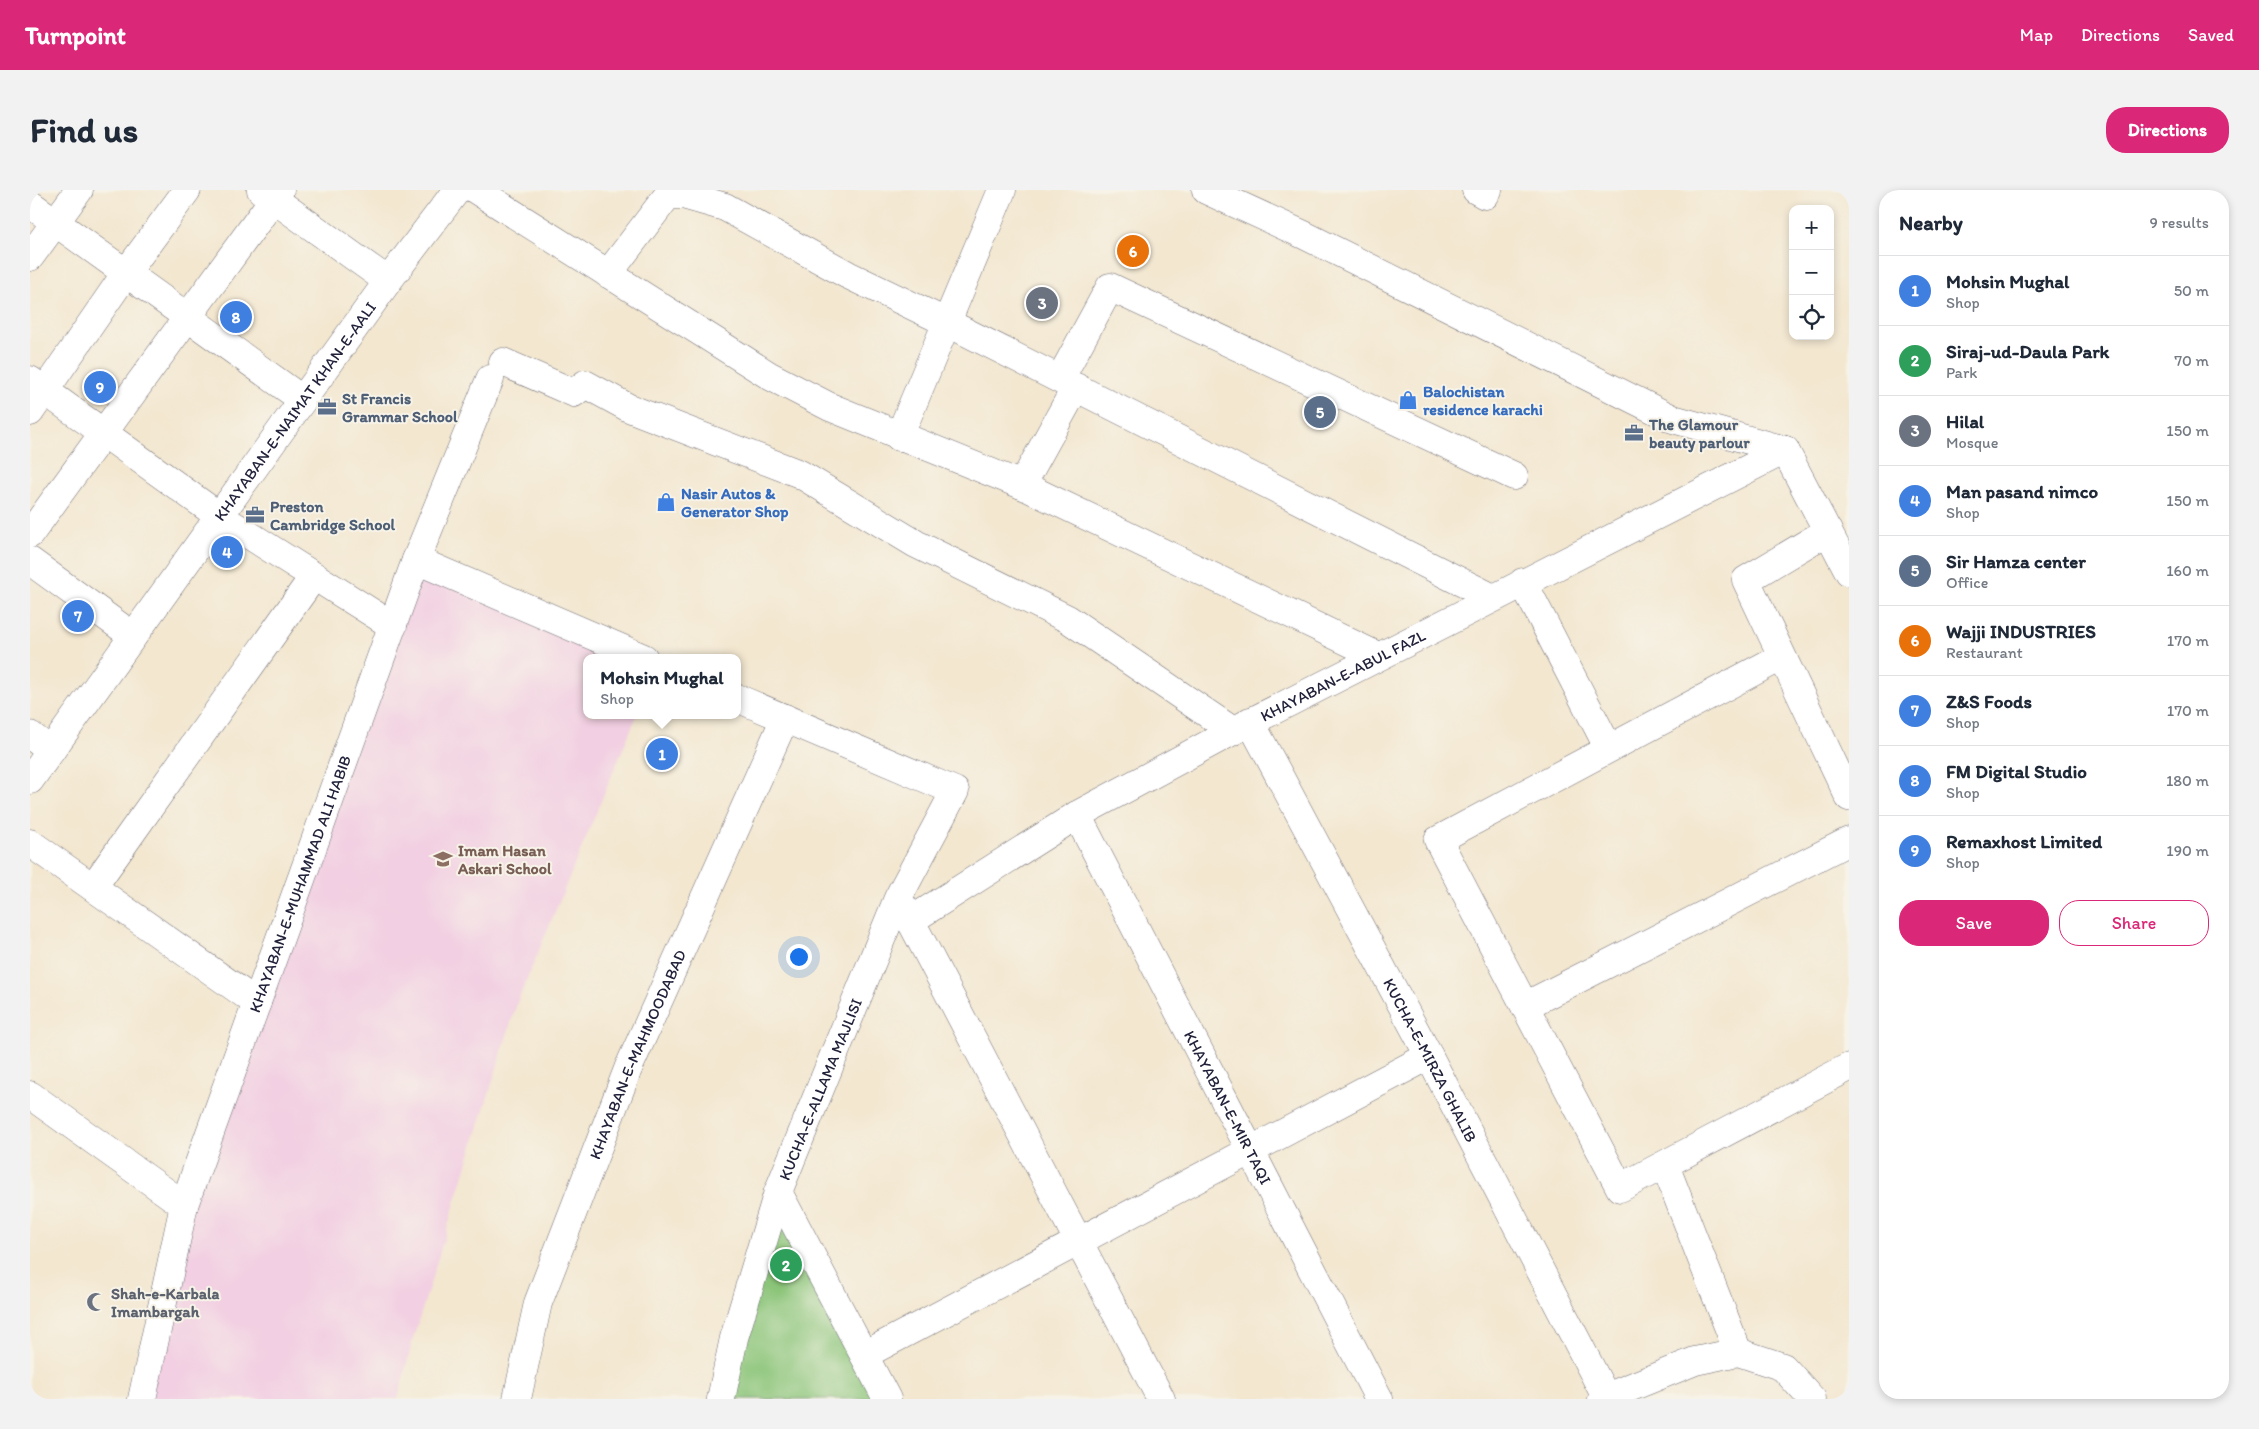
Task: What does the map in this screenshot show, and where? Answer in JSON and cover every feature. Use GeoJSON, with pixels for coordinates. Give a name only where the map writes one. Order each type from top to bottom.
{"type":"FeatureCollection","features":[{"type":"Feature","properties":{"kind":"street"},"geometry":{"type":"LineString","coordinates":[[30,258],[79,190]]}},
{"type":"Feature","properties":{"kind":"street"},"geometry":{"type":"LineString","coordinates":[[186,190],[35,395],[103,433],[219,516],[393,626]]}},
{"type":"Feature","properties":{"kind":"street","name":"KHAYABAN-E-NAIMAT KHAN-E-AALI"},"geometry":{"type":"LineString","coordinates":[[30,780],[41,743],[133,636],[388,281],[457,190]]}},
{"type":"Feature","properties":{"kind":"street"},"geometry":{"type":"LineString","coordinates":[[476,190],[770,376],[830,407],[899,437],[1022,485],[1378,656]]}},
{"type":"Feature","properties":{"kind":"street"},"geometry":{"type":"LineString","coordinates":[[899,437],[1002,190]]}},
{"type":"Feature","properties":{"kind":"street"},"geometry":{"type":"LineString","coordinates":[[1206,190],[1304,235],[1673,419],[1785,450],[1849,572]]}},
{"type":"Feature","properties":{"kind":"street"},"geometry":{"type":"LineString","coordinates":[[1476,190],[1486,195],[1488,190]]}},
{"type":"Feature","properties":{"kind":"street"},"geometry":{"type":"LineString","coordinates":[[30,534],[188,317],[271,193],[388,281]]}},
{"type":"Feature","properties":{"kind":"street"},"geometry":{"type":"LineString","coordinates":[[608,274],[668,195],[683,195],[725,207],[848,275],[1068,383],[1493,598]]}},
{"type":"Feature","properties":{"kind":"street"},"geometry":{"type":"LineString","coordinates":[[30,204],[303,400]]}},
{"type":"Feature","properties":{"kind":"street"},"geometry":{"type":"LineString","coordinates":[[1022,485],[1110,287],[1514,476]]}},
{"type":"Feature","properties":{"kind":"street","name":"KHAYABAN-E-MUHAMMAD ALI HABIB"},"geometry":{"type":"LineString","coordinates":[[142,1399],[184,1206],[416,560],[497,370],[574,393],[585,384],[629,408],[800,474],[916,544],[1068,619],[1242,726]]}},
{"type":"Feature","properties":{"kind":"street","name":"KHAYABAN-E-ABUL FAZL"},"geometry":{"type":"LineString","coordinates":[[904,909],[1242,726],[1785,450]]}},
{"type":"Feature","properties":{"kind":"street"},"geometry":{"type":"LineString","coordinates":[[1828,531],[1746,580],[1849,798]]}},
{"type":"Feature","properties":{"kind":"street"},"geometry":{"type":"LineString","coordinates":[[416,560],[635,654]]}},
{"type":"Feature","properties":{"kind":"street"},"geometry":{"type":"LineString","coordinates":[[30,561],[133,636]]}},
{"type":"Feature","properties":{"kind":"street"},"geometry":{"type":"LineString","coordinates":[[93,887],[314,576]]}},
{"type":"Feature","properties":{"kind":"street"},"geometry":{"type":"LineString","coordinates":[[1523,582],[1608,747]]}},
{"type":"Feature","properties":{"kind":"street"},"geometry":{"type":"LineString","coordinates":[[1781,657],[1608,747],[1438,840],[1620,1188],[1849,1067]]}},
{"type":"Feature","properties":{"kind":"street"},"geometry":{"type":"LineString","coordinates":[[741,700],[785,718]]}},
{"type":"Feature","properties":{"kind":"street","name":"KUCHA-E-ALLAMA MAJLISI"},"geometry":{"type":"LineString","coordinates":[[721,1399],[734,1338],[778,1192],[955,791],[785,718]]}},
{"type":"Feature","properties":{"kind":"street","name":"KHAYABAN-E-MAHMOODABAD"},"geometry":{"type":"LineString","coordinates":[[516,1399],[538,1303],[628,1069],[785,718]]}},
{"type":"Feature","properties":{"kind":"street","name":"KUCHA-E-MIRZA GHALIB"},"geometry":{"type":"LineString","coordinates":[[1242,726],[1429,1056],[1605,1398]]}},
{"type":"Feature","properties":{"kind":"street","name":"KHAYABAN-E-MIR TAQI"},"geometry":{"type":"LineString","coordinates":[[1077,815],[1379,1399]]}},
{"type":"Feature","properties":{"kind":"street"},"geometry":{"type":"LineString","coordinates":[[1525,1006],[1849,842]]}},
{"type":"Feature","properties":{"kind":"street"},"geometry":{"type":"LineString","coordinates":[[30,843],[257,1004]]}},
{"type":"Feature","properties":{"kind":"street"},"geometry":{"type":"LineString","coordinates":[[904,909],[1161,1399]]}},
{"type":"Feature","properties":{"kind":"street"},"geometry":{"type":"LineString","coordinates":[[864,1355],[1429,1056]]}},
{"type":"Feature","properties":{"kind":"street"},"geometry":{"type":"LineString","coordinates":[[30,1095],[184,1206]]}},
{"type":"Feature","properties":{"kind":"street"},"geometry":{"type":"LineString","coordinates":[[1666,1165],[1738,1352]]}},
{"type":"Feature","properties":{"kind":"street"},"geometry":{"type":"LineString","coordinates":[[778,1192],[887,1399]]}},
{"type":"Feature","properties":{"kind":"street"},"geometry":{"type":"LineString","coordinates":[[1605,1398],[1695,1361],[1738,1352],[1783,1367],[1812,1399]]}},
{"type":"Feature","properties":{"kind":"shaded area","name":"Imam Hasan Askari School"},"geometry":{"type":"Polygon","coordinates":[[[416,560],[635,654],[583,654],[583,719],[635,719],[517,1003],[413,1339],[398,1399],[142,1399],[184,1205],[416,560]]]}},
{"type":"Feature","properties":{"kind":"green space"},"geometry":{"type":"Polygon","coordinates":[[[778,1192],[887,1399],[721,1399],[778,1192]]]}},
{"type":"Feature","properties":{"kind":"place","name":"Wajji INDUSTRIES"},"geometry":{"type":"Point","coordinates":[1133,251]}},
{"type":"Feature","properties":{"kind":"place","name":"Hilal"},"geometry":{"type":"Point","coordinates":[1042,303]}},
{"type":"Feature","properties":{"kind":"place","name":"FM Digital Studio"},"geometry":{"type":"Point","coordinates":[236,317]}},
{"type":"Feature","properties":{"kind":"place","name":"Remaxhost Limited"},"geometry":{"type":"Point","coordinates":[100,387]}},
{"type":"Feature","properties":{"kind":"place","name":"Balochistan residence karachi"},"geometry":{"type":"Point","coordinates":[1408,400]}},
{"type":"Feature","properties":{"kind":"place","name":"St Francis Grammar School"},"geometry":{"type":"Point","coordinates":[327,407]}},
{"type":"Feature","properties":{"kind":"place","name":"Sir Hamza center"},"geometry":{"type":"Point","coordinates":[1320,412]}},
{"type":"Feature","properties":{"kind":"place","name":"The Glamour beauty parlour"},"geometry":{"type":"Point","coordinates":[1634,433]}},
{"type":"Feature","properties":{"kind":"place","name":"Nasir Autos & Generator Shop"},"geometry":{"type":"Point","coordinates":[666,502]}},
{"type":"Feature","properties":{"kind":"place","name":"Preston Cambridge School"},"geometry":{"type":"Point","coordinates":[255,515]}},
{"type":"Feature","properties":{"kind":"place","name":"Man pasand nimco"},"geometry":{"type":"Point","coordinates":[227,552]}},
{"type":"Feature","properties":{"kind":"place","name":"Z&S Foods"},"geometry":{"type":"Point","coordinates":[78,616]}},
{"type":"Feature","properties":{"kind":"place","name":"Mohsin Mughal"},"geometry":{"type":"Point","coordinates":[662,754]}},
{"type":"Feature","properties":{"kind":"place","name":"Imam Hasan Askari School"},"geometry":{"type":"Point","coordinates":[443,859]}},
{"type":"Feature","properties":{"kind":"place","name":"Siraj-ud-Daula Park"},"geometry":{"type":"Point","coordinates":[786,1265]}},
{"type":"Feature","properties":{"kind":"place","name":"Shah-e-Karbala Imambargah"},"geometry":{"type":"Point","coordinates":[96,1302]}}]}
